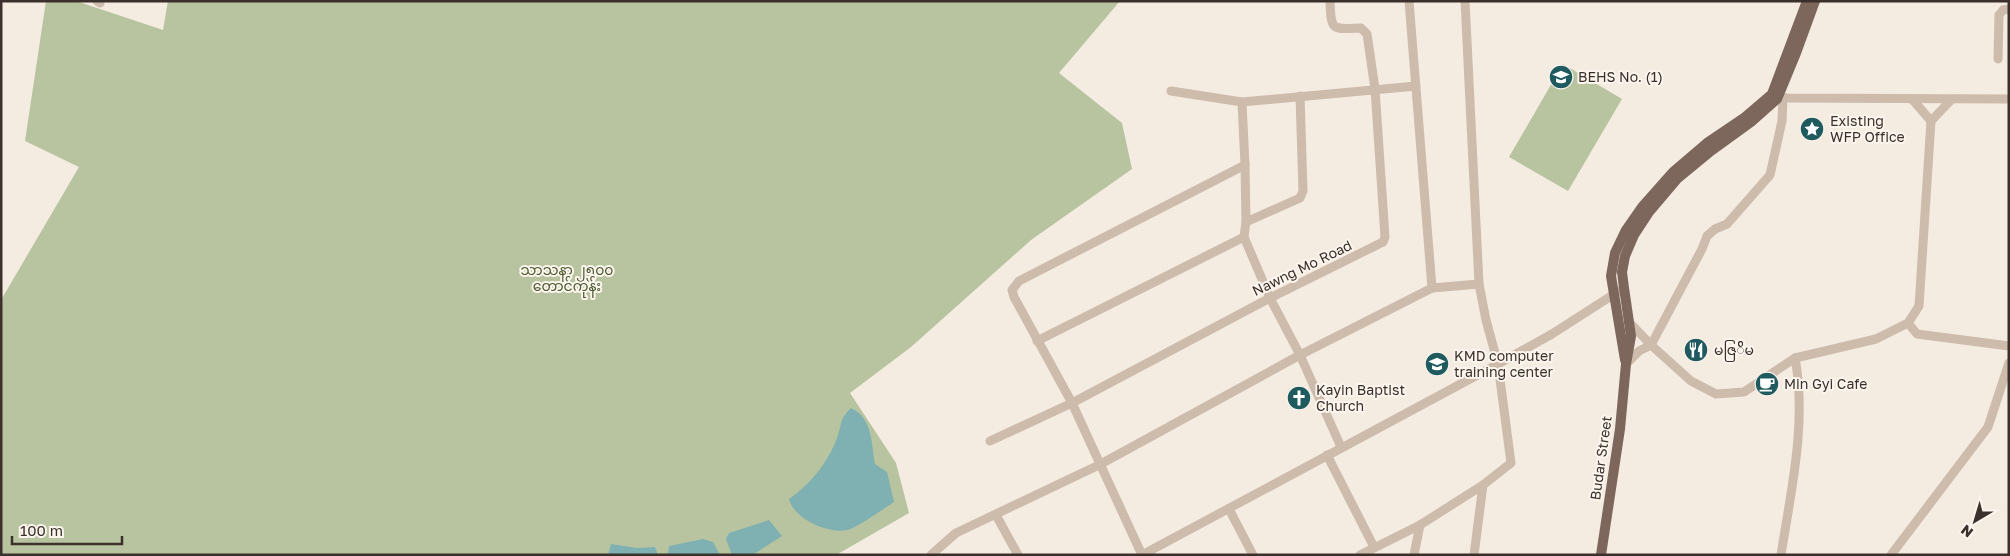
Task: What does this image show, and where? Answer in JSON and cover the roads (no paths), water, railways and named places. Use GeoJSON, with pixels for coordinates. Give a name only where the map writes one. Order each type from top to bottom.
{"type":"FeatureCollection","features":[{"type":"Feature","properties":{"kind":"main road"},"geometry":{"type":"LineString","coordinates":[[1778,96],[1807,1]]}},
{"type":"Feature","properties":{"kind":"main road"},"geometry":{"type":"LineString","coordinates":[[1626,364],[1620,335],[1619,291],[1624,256],[1634,234],[1649,212],[1677,179],[1751,122],[1778,96],[1815,1]]}},
{"type":"Feature","properties":{"kind":"main road"},"geometry":{"type":"LineString","coordinates":[[1619,291],[1631,324],[1632,336],[1626,364]]}},
{"type":"Feature","properties":{"kind":"main road","name":"Budar Street"},"geometry":{"type":"LineString","coordinates":[[1601,555],[1620,429],[1626,364]]}},
{"type":"Feature","properties":{"kind":"street","name":"Nawng Mo Road"},"geometry":{"type":"LineString","coordinates":[[990,441],[1072,403],[1270,298],[1383,242],[1385,237],[1375,89],[1367,34],[1361,28],[1338,29],[1333,26],[1330,1]]}},
{"type":"Feature","properties":{"kind":"street"},"geometry":{"type":"LineString","coordinates":[[1409,1],[1432,288]]}},
{"type":"Feature","properties":{"kind":"street"},"geometry":{"type":"LineString","coordinates":[[1360,555],[1420,525],[1484,485],[1511,463],[1498,364],[1486,320],[1479,284],[1465,1]]}},
{"type":"Feature","properties":{"kind":"street"},"geometry":{"type":"LineString","coordinates":[[1998,59],[2000,15],[2003,10],[2009,9]]}},
{"type":"Feature","properties":{"kind":"street"},"geometry":{"type":"LineString","coordinates":[[1171,91],[1242,102],[1416,86]]}},
{"type":"Feature","properties":{"kind":"street"},"geometry":{"type":"LineString","coordinates":[[1246,222],[1300,198],[1303,192],[1300,96]]}},
{"type":"Feature","properties":{"kind":"street"},"geometry":{"type":"LineString","coordinates":[[1626,364],[1639,351],[1651,345],[1707,236],[1715,229],[1727,224],[1770,175],[1782,122],[1778,96],[2009,99]]}},
{"type":"Feature","properties":{"kind":"street"},"geometry":{"type":"LineString","coordinates":[[1912,99],[1931,121]]}},
{"type":"Feature","properties":{"kind":"street"},"geometry":{"type":"LineString","coordinates":[[1631,324],[1691,381],[1716,394],[1744,392],[1795,358],[1876,339],[1908,323],[1919,306],[1931,121],[1952,99]]}},
{"type":"Feature","properties":{"kind":"street"},"geometry":{"type":"LineString","coordinates":[[1242,102],[1246,222],[1244,236],[1270,298],[1300,355],[1341,447]]}},
{"type":"Feature","properties":{"kind":"street"},"geometry":{"type":"LineString","coordinates":[[1245,165],[1019,281],[1012,290],[1014,298],[1072,403],[1099,465],[1147,554],[1552,334],[1619,291]]}},
{"type":"Feature","properties":{"kind":"street"},"geometry":{"type":"LineString","coordinates":[[1037,341],[1244,236]]}},
{"type":"Feature","properties":{"kind":"street"},"geometry":{"type":"LineString","coordinates":[[931,555],[956,533],[1099,465],[1300,355],[1432,288],[1479,284]]}},
{"type":"Feature","properties":{"kind":"street"},"geometry":{"type":"LineString","coordinates":[[1908,323],[1917,334],[2009,346]]}},
{"type":"Feature","properties":{"kind":"street"},"geometry":{"type":"LineString","coordinates":[[1781,555],[1792,488],[1797,434],[1798,377],[1795,358]]}},
{"type":"Feature","properties":{"kind":"street"},"geometry":{"type":"LineString","coordinates":[[1891,555],[1988,427],[2009,363]]}},
{"type":"Feature","properties":{"kind":"street"},"geometry":{"type":"LineString","coordinates":[[1327,455],[1374,547]]}},
{"type":"Feature","properties":{"kind":"street"},"geometry":{"type":"LineString","coordinates":[[1474,555],[1484,485]]}},
{"type":"Feature","properties":{"kind":"street"},"geometry":{"type":"LineString","coordinates":[[1229,509],[1252,555]]}},
{"type":"Feature","properties":{"kind":"street"},"geometry":{"type":"LineString","coordinates":[[996,515],[1018,555]]}},
{"type":"Feature","properties":{"kind":"street"},"geometry":{"type":"LineString","coordinates":[[1414,555],[1420,525]]}},
{"type":"Feature","properties":{"kind":"water"},"geometry":{"type":"Polygon","coordinates":[[[851,408],[858,412],[867,425],[870,432],[875,464],[887,472],[894,502],[851,529],[831,530],[805,519],[792,506],[789,499],[812,479],[825,463],[838,435],[843,418],[851,408]]]}},
{"type":"Feature","properties":{"kind":"water"},"geometry":{"type":"Polygon","coordinates":[[[769,520],[782,536],[754,554],[732,555],[726,539],[729,533],[769,520]]]}},
{"type":"Feature","properties":{"kind":"water"},"geometry":{"type":"Polygon","coordinates":[[[703,539],[713,542],[720,555],[668,555],[669,546],[703,539]]]}},
{"type":"Feature","properties":{"kind":"water"},"geometry":{"type":"Polygon","coordinates":[[[611,544],[637,548],[655,547],[658,555],[608,555],[611,544]]]}},
{"type":"Feature","properties":{"kind":"place","name":"BEHS No. (1)"},"geometry":{"type":"Point","coordinates":[1561,77]}},
{"type":"Feature","properties":{"kind":"place","name":"Existing WFP Office"},"geometry":{"type":"Point","coordinates":[1812,129]}},
{"type":"Feature","properties":{"kind":"place","name":"မဇြ်ိမ"},"geometry":{"type":"Point","coordinates":[1696,350]}},
{"type":"Feature","properties":{"kind":"place","name":"KMD computer training center"},"geometry":{"type":"Point","coordinates":[1437,364]}},
{"type":"Feature","properties":{"kind":"place","name":"Min Gyi Cafe"},"geometry":{"type":"Point","coordinates":[1767,384]}},
{"type":"Feature","properties":{"kind":"place","name":"Kayin Baptist Church"},"geometry":{"type":"Point","coordinates":[1299,398]}},
{"type":"Feature","properties":{"kind":"park label","name":"သာသနာ ၂၅၀၀ တောင်ကုန်း"},"geometry":{"type":"Point","coordinates":[567,278]}}]}
